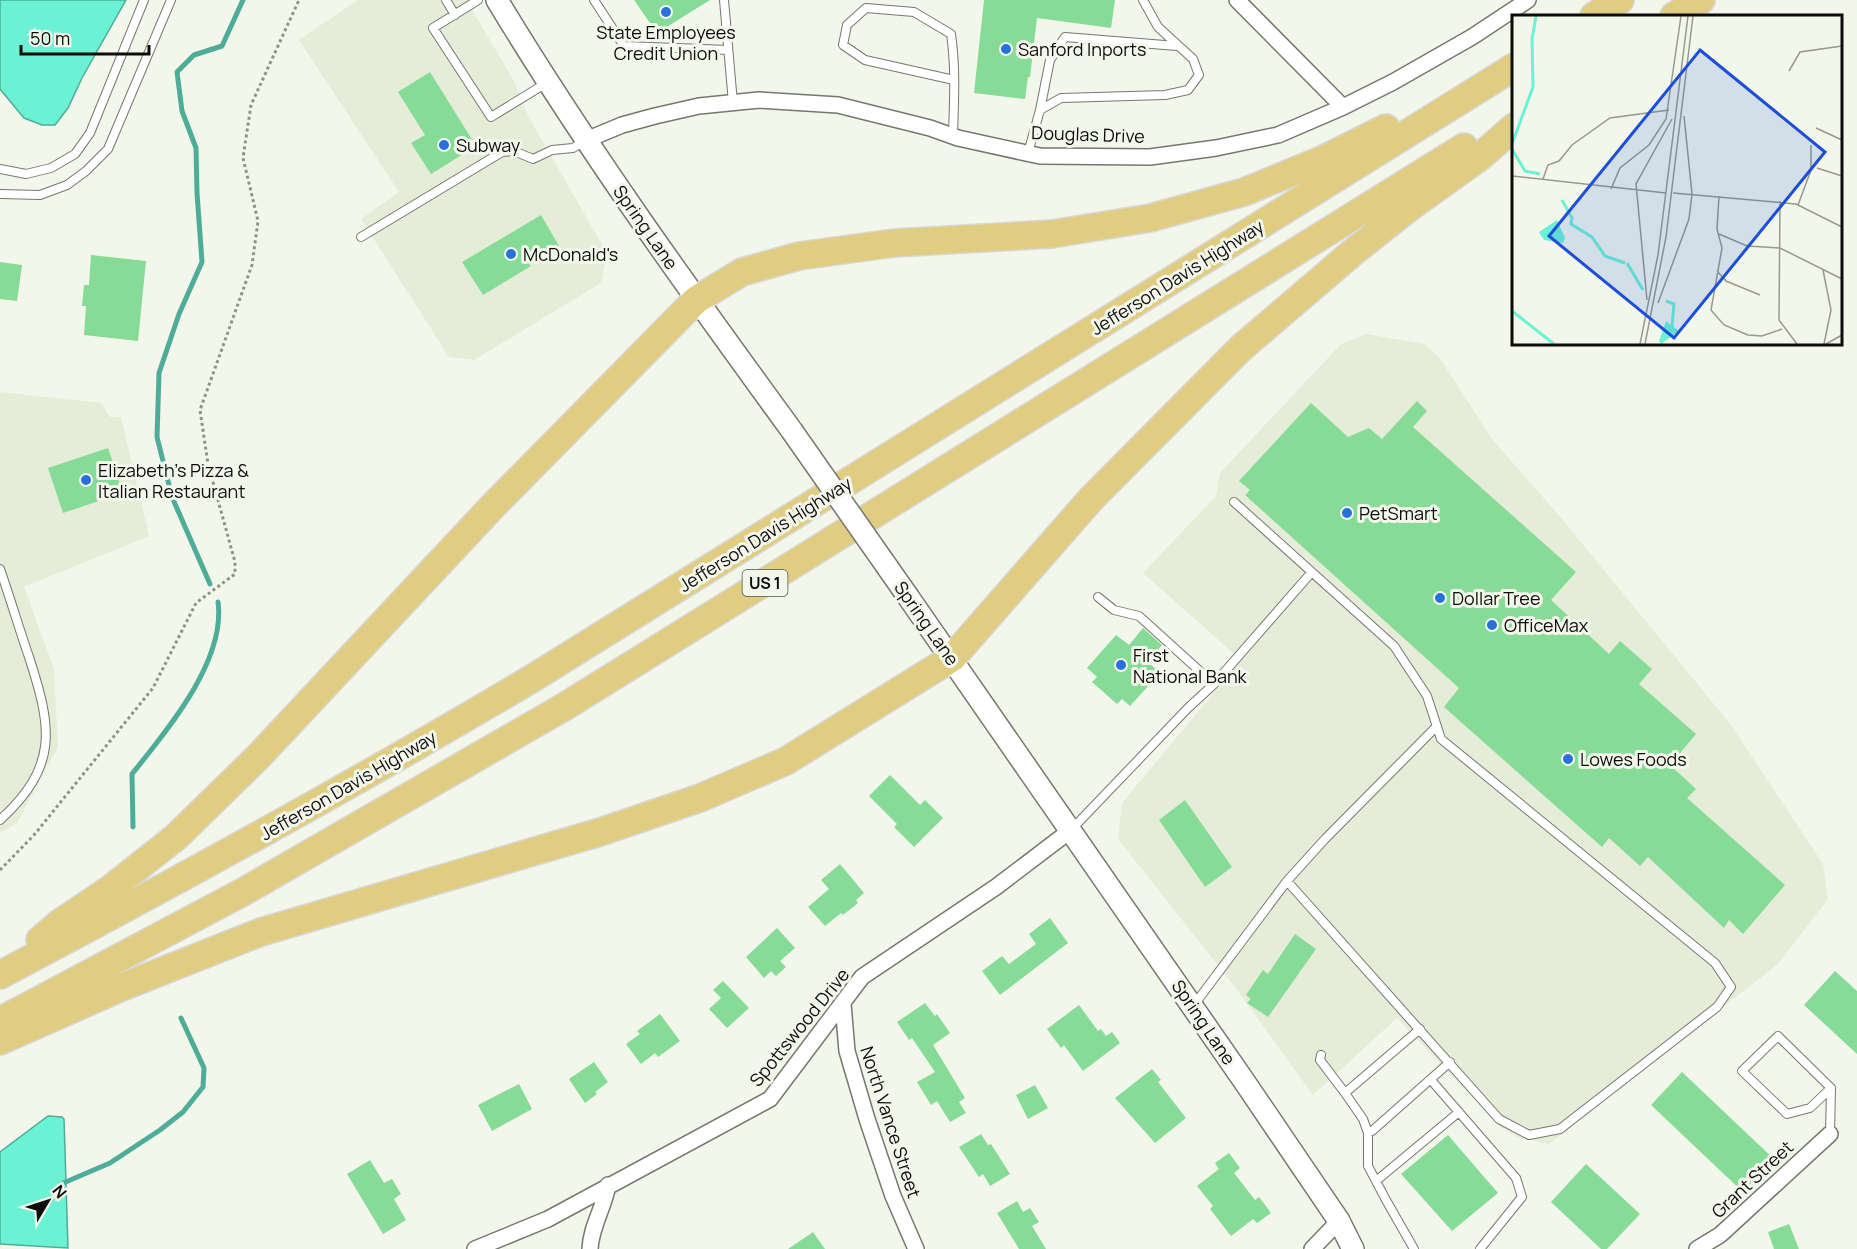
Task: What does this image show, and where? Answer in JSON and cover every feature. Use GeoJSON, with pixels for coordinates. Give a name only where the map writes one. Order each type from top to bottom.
{"type":"FeatureCollection","features":[{"type":"Feature","properties":{"kind":"highway"},"geometry":{"type":"LineString","coordinates":[[1595,15],[1620,0]]}},
{"type":"Feature","properties":{"kind":"highway"},"geometry":{"type":"LineString","coordinates":[[1676,15],[1701,0]]}},
{"type":"Feature","properties":{"kind":"highway","name":"Jefferson Davis Highway"},"geometry":{"type":"LineString","coordinates":[[0,975],[178,880],[435,736],[743,548],[1512,68]]}},
{"type":"Feature","properties":{"kind":"highway"},"geometry":{"type":"LineString","coordinates":[[0,975],[60,923],[110,890],[176,837],[242,773],[491,508],[696,300],[742,272],[799,256],[894,243],[1052,234],[1150,218],[1244,192],[1322,160],[1397,122],[1439,114]]}},
{"type":"Feature","properties":{"kind":"highway","name":"US 1"},"geometry":{"type":"LineString","coordinates":[[0,1021],[243,892],[564,707],[1512,118]]}},
{"type":"Feature","properties":{"kind":"highway"},"geometry":{"type":"LineString","coordinates":[[0,1041],[122,987],[261,932],[600,832],[700,798],[786,761],[952,658],[1091,500],[1241,348],[1352,253],[1410,207],[1481,156],[1512,129]]}},
{"type":"Feature","properties":{"kind":"street","name":"Spring Lane"},"geometry":{"type":"LineString","coordinates":[[497,0],[586,140],[696,300],[792,431],[952,658],[1193,1006],[1339,1221],[1353,1249]]}},
{"type":"Feature","properties":{"kind":"street"},"geometry":{"type":"LineString","coordinates":[[1237,0],[1342,107]]}},
{"type":"Feature","properties":{"kind":"street","name":"Douglas Drive"},"geometry":{"type":"LineString","coordinates":[[586,140],[622,125],[655,116],[699,106],[759,100],[838,105],[953,136],[1040,156],[1150,157],[1216,148],[1278,135],[1342,107],[1393,82],[1472,37],[1528,0]]}},
{"type":"Feature","properties":{"kind":"street","name":"Spottswood Drive"},"geometry":{"type":"LineString","coordinates":[[476,1249],[548,1219],[770,1099],[862,977],[996,887],[1071,830]]}},
{"type":"Feature","properties":{"kind":"street","name":"North Vance Street"},"geometry":{"type":"LineString","coordinates":[[843,1004],[847,1051],[867,1119],[894,1196],[916,1249]]}},
{"type":"Feature","properties":{"kind":"street","name":"Grant Street"},"geometry":{"type":"LineString","coordinates":[[1697,1249],[1720,1236],[1830,1134]]}},
{"type":"Feature","properties":{"kind":"street"},"geometry":{"type":"LineString","coordinates":[[590,1249],[591,1233],[605,1200],[608,1185]]}},
{"type":"Feature","properties":{"kind":"street"},"geometry":{"type":"LineString","coordinates":[[1312,1249],[1339,1221]]}},
{"type":"Feature","properties":{"kind":"lane"},"geometry":{"type":"LineString","coordinates":[[0,169],[26,174],[51,168],[75,154],[90,133],[144,0]]}},
{"type":"Feature","properties":{"kind":"lane"},"geometry":{"type":"LineString","coordinates":[[0,195],[40,195],[67,185],[86,171],[108,149],[171,0]]}},
{"type":"Feature","properties":{"kind":"lane"},"geometry":{"type":"LineString","coordinates":[[446,0],[455,15]]}},
{"type":"Feature","properties":{"kind":"lane"},"geometry":{"type":"LineString","coordinates":[[478,0],[433,28],[491,117],[548,82]]}},
{"type":"Feature","properties":{"kind":"lane"},"geometry":{"type":"LineString","coordinates":[[594,0],[624,46],[728,50]]}},
{"type":"Feature","properties":{"kind":"lane"},"geometry":{"type":"LineString","coordinates":[[724,0],[733,103]]}},
{"type":"Feature","properties":{"kind":"lane"},"geometry":{"type":"LineString","coordinates":[[1040,110],[1061,98],[1165,95],[1188,90],[1199,75],[1193,59],[1158,27],[1143,0]]}},
{"type":"Feature","properties":{"kind":"lane"},"geometry":{"type":"LineString","coordinates":[[953,136],[954,80],[951,34],[914,12],[867,4],[847,25],[843,45],[865,60],[954,80]]}},
{"type":"Feature","properties":{"kind":"lane"},"geometry":{"type":"LineString","coordinates":[[1028,153],[1050,60],[1065,37],[1178,46]]}},
{"type":"Feature","properties":{"kind":"lane"},"geometry":{"type":"LineString","coordinates":[[361,237],[502,152],[514,151],[533,159],[552,150],[573,148],[586,140]]}},
{"type":"Feature","properties":{"kind":"lane"},"geometry":{"type":"LineString","coordinates":[[1234,502],[1394,646],[1427,696],[1441,739],[1715,963],[1731,987],[1717,1007],[1560,1129],[1529,1135],[1499,1119],[1287,881]]}},
{"type":"Feature","properties":{"kind":"lane"},"geometry":{"type":"LineString","coordinates":[[0,569],[40,691],[46,729],[44,754],[39,771],[30,786],[0,820]]}},
{"type":"Feature","properties":{"kind":"lane"},"geometry":{"type":"LineString","coordinates":[[1071,830],[1214,684],[1311,573]]}},
{"type":"Feature","properties":{"kind":"lane"},"geometry":{"type":"LineString","coordinates":[[1098,597],[1113,610],[1138,616],[1214,684]]}},
{"type":"Feature","properties":{"kind":"lane"},"geometry":{"type":"LineString","coordinates":[[1193,1006],[1287,881],[1436,727]]}},
{"type":"Feature","properties":{"kind":"lane"},"geometry":{"type":"LineString","coordinates":[[1345,1094],[1420,1029]]}},
{"type":"Feature","properties":{"kind":"lane"},"geometry":{"type":"LineString","coordinates":[[1830,1134],[1831,1088],[1778,1036],[1742,1071],[1786,1114],[1810,1108],[1831,1088]]}},
{"type":"Feature","properties":{"kind":"lane"},"geometry":{"type":"LineString","coordinates":[[1321,1055],[1320,1060],[1363,1119],[1368,1133],[1368,1166],[1414,1249]]}},
{"type":"Feature","properties":{"kind":"lane"},"geometry":{"type":"LineString","coordinates":[[1368,1133],[1450,1062]]}},
{"type":"Feature","properties":{"kind":"lane"},"geometry":{"type":"LineString","coordinates":[[1431,1080],[1516,1178],[1522,1197],[1480,1249]]}},
{"type":"Feature","properties":{"kind":"lane"},"geometry":{"type":"LineString","coordinates":[[1376,1181],[1459,1112]]}},
{"type":"Feature","properties":{"kind":"path"},"geometry":{"type":"LineString","coordinates":[[0,870],[34,835],[153,688],[196,603],[235,574],[235,562],[208,464],[200,410],[252,265],[258,221],[243,158],[251,105],[299,0]]}},
{"type":"Feature","properties":{"kind":"shaded area"},"geometry":{"type":"Polygon","coordinates":[[[0,0],[126,0],[82,78],[68,108],[55,125],[42,125],[24,118],[0,89],[0,0]]]}},
{"type":"Feature","properties":{"kind":"shaded area"},"geometry":{"type":"Polygon","coordinates":[[[358,0],[466,0],[514,81],[529,118],[607,253],[601,283],[474,360],[449,357],[361,219],[399,192],[299,40],[358,0]]]}},
{"type":"Feature","properties":{"kind":"shaded area"},"geometry":{"type":"Polygon","coordinates":[[[1366,334],[1424,344],[1439,357],[1492,439],[1562,519],[1731,725],[1823,864],[1828,899],[1778,964],[1549,1144],[1517,1137],[1499,1126],[1397,1018],[1313,1095],[1232,983],[1118,839],[1122,803],[1241,660],[1143,573],[1216,496],[1220,473],[1341,344],[1366,334]]]}},
{"type":"Feature","properties":{"kind":"shaded area"},"geometry":{"type":"Polygon","coordinates":[[[0,392],[101,403],[110,417],[121,417],[149,536],[24,587],[54,669],[58,747],[17,823],[0,833],[0,392]]]}},
{"type":"Feature","properties":{"kind":"shaded area"},"geometry":{"type":"Polygon","coordinates":[[[48,1116],[64,1119],[68,1248],[0,1244],[0,1152],[48,1116]]]}},
{"type":"Feature","properties":{"kind":"building","name":"State Employees Credit Union"},"geometry":{"type":"Polygon","coordinates":[[[634,0],[710,0],[657,33],[634,0]]]}},
{"type":"Feature","properties":{"kind":"building","name":"Sanford Inports"},"geometry":{"type":"Polygon","coordinates":[[[984,0],[1115,0],[1111,28],[1037,18],[1025,99],[974,93],[984,0]]]}},
{"type":"Feature","properties":{"kind":"building"},"geometry":{"type":"Polygon","coordinates":[[[430,72],[476,146],[431,174],[411,143],[425,135],[398,92],[430,72]]]}},
{"type":"Feature","properties":{"kind":"building","name":"McDonald's"},"geometry":{"type":"Polygon","coordinates":[[[541,215],[559,246],[483,295],[462,262],[541,215]]]}},
{"type":"Feature","properties":{"kind":"building"},"geometry":{"type":"Polygon","coordinates":[[[91,255],[146,261],[138,341],[84,335],[86,306],[82,306],[84,285],[89,285],[91,255]]]}},
{"type":"Feature","properties":{"kind":"building"},"geometry":{"type":"Polygon","coordinates":[[[0,262],[22,265],[17,301],[0,299],[0,262]]]}},
{"type":"Feature","properties":{"kind":"building"},"geometry":{"type":"Polygon","coordinates":[[[1417,401],[1427,411],[1413,427],[1576,572],[1551,600],[1609,654],[1620,641],[1652,669],[1639,684],[1696,734],[1670,765],[1696,789],[1687,798],[1785,885],[1743,934],[1729,920],[1724,928],[1648,857],[1640,866],[1609,838],[1602,847],[1444,707],[1459,688],[1245,495],[1250,490],[1239,481],[1311,403],[1348,437],[1369,428],[1382,439],[1417,401]]]}},
{"type":"Feature","properties":{"kind":"building","name":"Elizabeth’s Pizza & Italian Restaurant"},"geometry":{"type":"Polygon","coordinates":[[[108,448],[123,493],[63,513],[48,468],[108,448]]]}},
{"type":"Feature","properties":{"kind":"building","name":"First National Bank"},"geometry":{"type":"Polygon","coordinates":[[[1143,628],[1162,645],[1148,662],[1160,673],[1130,706],[1122,699],[1117,704],[1092,682],[1097,677],[1087,668],[1116,635],[1129,645],[1143,628]]]}},
{"type":"Feature","properties":{"kind":"building"},"geometry":{"type":"Polygon","coordinates":[[[890,775],[920,805],[925,800],[943,818],[914,847],[894,827],[897,824],[869,796],[890,775]]]}},
{"type":"Feature","properties":{"kind":"building"},"geometry":{"type":"Polygon","coordinates":[[[1185,800],[1232,867],[1205,887],[1159,820],[1185,800]]]}},
{"type":"Feature","properties":{"kind":"building"},"geometry":{"type":"Polygon","coordinates":[[[840,864],[864,893],[856,900],[858,903],[825,926],[808,907],[829,889],[821,880],[840,864]]]}},
{"type":"Feature","properties":{"kind":"building"},"geometry":{"type":"Polygon","coordinates":[[[1050,918],[1068,943],[1000,995],[982,971],[1002,956],[1009,964],[1036,944],[1029,934],[1050,918]]]}},
{"type":"Feature","properties":{"kind":"building"},"geometry":{"type":"Polygon","coordinates":[[[777,928],[795,948],[780,961],[786,967],[776,976],[771,971],[764,978],[746,957],[777,928]]]}},
{"type":"Feature","properties":{"kind":"building"},"geometry":{"type":"Polygon","coordinates":[[[1295,934],[1316,949],[1268,1017],[1247,1003],[1251,999],[1246,995],[1263,970],[1268,974],[1295,934]]]}},
{"type":"Feature","properties":{"kind":"building"},"geometry":{"type":"Polygon","coordinates":[[[1835,971],[1857,991],[1857,1054],[1804,1005],[1835,971]]]}},
{"type":"Feature","properties":{"kind":"building"},"geometry":{"type":"Polygon","coordinates":[[[723,981],[749,1008],[727,1028],[709,1009],[721,998],[713,990],[723,981]]]}},
{"type":"Feature","properties":{"kind":"building"},"geometry":{"type":"Polygon","coordinates":[[[925,1003],[935,1016],[937,1014],[950,1033],[933,1045],[965,1098],[959,1102],[966,1113],[950,1122],[937,1101],[931,1105],[917,1082],[935,1072],[912,1038],[909,1040],[897,1022],[925,1003]]]}},
{"type":"Feature","properties":{"kind":"building"},"geometry":{"type":"Polygon","coordinates":[[[1079,1005],[1098,1031],[1101,1029],[1106,1036],[1112,1032],[1120,1043],[1083,1071],[1064,1045],[1061,1048],[1047,1029],[1079,1005]]]}},
{"type":"Feature","properties":{"kind":"building"},"geometry":{"type":"Polygon","coordinates":[[[660,1014],[680,1041],[658,1057],[655,1053],[641,1064],[626,1044],[640,1034],[637,1031],[660,1014]]]}},
{"type":"Feature","properties":{"kind":"building"},"geometry":{"type":"Polygon","coordinates":[[[594,1062],[608,1082],[585,1103],[569,1079],[594,1062]]]}},
{"type":"Feature","properties":{"kind":"building"},"geometry":{"type":"Polygon","coordinates":[[[1152,1069],[1161,1080],[1158,1082],[1186,1118],[1155,1143],[1115,1098],[1152,1069]]]}},
{"type":"Feature","properties":{"kind":"building"},"geometry":{"type":"Polygon","coordinates":[[[1682,1072],[1776,1161],[1745,1194],[1651,1105],[1682,1072]]]}},
{"type":"Feature","properties":{"kind":"building"},"geometry":{"type":"Polygon","coordinates":[[[519,1084],[532,1109],[492,1131],[478,1105],[519,1084]]]}},
{"type":"Feature","properties":{"kind":"building"},"geometry":{"type":"Polygon","coordinates":[[[1035,1085],[1048,1108],[1028,1119],[1016,1095],[1035,1085]]]}},
{"type":"Feature","properties":{"kind":"building"},"geometry":{"type":"Polygon","coordinates":[[[981,1134],[988,1145],[991,1144],[1010,1174],[990,1186],[983,1174],[979,1177],[959,1147],[981,1134]]]}},
{"type":"Feature","properties":{"kind":"building"},"geometry":{"type":"Polygon","coordinates":[[[1448,1135],[1498,1193],[1452,1231],[1401,1174],[1448,1135]]]}},
{"type":"Feature","properties":{"kind":"building"},"geometry":{"type":"Polygon","coordinates":[[[1229,1153],[1240,1168],[1234,1173],[1255,1200],[1259,1197],[1271,1213],[1257,1223],[1253,1219],[1231,1236],[1210,1209],[1213,1206],[1197,1186],[1219,1169],[1215,1163],[1229,1153]]]}},
{"type":"Feature","properties":{"kind":"building"},"geometry":{"type":"Polygon","coordinates":[[[370,1160],[384,1183],[392,1179],[401,1194],[394,1199],[406,1220],[383,1234],[347,1174],[370,1160]]]}},
{"type":"Feature","properties":{"kind":"building"},"geometry":{"type":"Polygon","coordinates":[[[1586,1164],[1640,1214],[1607,1249],[1601,1249],[1551,1202],[1586,1164]]]}},
{"type":"Feature","properties":{"kind":"building"},"geometry":{"type":"Polygon","coordinates":[[[1017,1201],[1023,1212],[1030,1208],[1039,1222],[1032,1226],[1046,1249],[1019,1249],[997,1213],[1017,1201]]]}},
{"type":"Feature","properties":{"kind":"building"},"geometry":{"type":"Polygon","coordinates":[[[1789,1224],[1799,1249],[1774,1249],[1768,1232],[1789,1224]]]}},
{"type":"Feature","properties":{"kind":"building"},"geometry":{"type":"Polygon","coordinates":[[[813,1232],[825,1249],[788,1249],[813,1232]]]}},
{"type":"Feature","properties":{"kind":"waterway"},"geometry":{"type":"LineString","coordinates":[[210,584],[172,497],[157,437],[159,373],[179,314],[202,262],[196,148],[182,111],[177,72],[194,55],[222,46],[243,0]]}},
{"type":"Feature","properties":{"kind":"waterway"},"geometry":{"type":"LineString","coordinates":[[133,827],[132,774],[177,716],[204,671],[213,648],[218,625],[218,602]]}},
{"type":"Feature","properties":{"kind":"waterway"},"geometry":{"type":"LineString","coordinates":[[61,1184],[110,1163],[160,1130],[183,1112],[203,1087],[204,1068],[181,1018]]}},
{"type":"Feature","properties":{"kind":"place","name":"State Employees Credit Union"},"geometry":{"type":"Point","coordinates":[666,12]}},
{"type":"Feature","properties":{"kind":"place","name":"Sanford Inports"},"geometry":{"type":"Point","coordinates":[1006,49]}},
{"type":"Feature","properties":{"kind":"place","name":"Subway"},"geometry":{"type":"Point","coordinates":[444,145]}},
{"type":"Feature","properties":{"kind":"place","name":"McDonald's"},"geometry":{"type":"Point","coordinates":[511,254]}},
{"type":"Feature","properties":{"kind":"place","name":"Elizabeth’s Pizza & Italian Restaurant"},"geometry":{"type":"Point","coordinates":[86,480]}},
{"type":"Feature","properties":{"kind":"place","name":"PetSmart"},"geometry":{"type":"Point","coordinates":[1347,513]}},
{"type":"Feature","properties":{"kind":"place","name":"Dollar Tree"},"geometry":{"type":"Point","coordinates":[1440,598]}},
{"type":"Feature","properties":{"kind":"place","name":"OfficeMax"},"geometry":{"type":"Point","coordinates":[1492,625]}},
{"type":"Feature","properties":{"kind":"place","name":"First National Bank"},"geometry":{"type":"Point","coordinates":[1121,665]}},
{"type":"Feature","properties":{"kind":"place","name":"Lowes Foods"},"geometry":{"type":"Point","coordinates":[1568,759]}}]}
